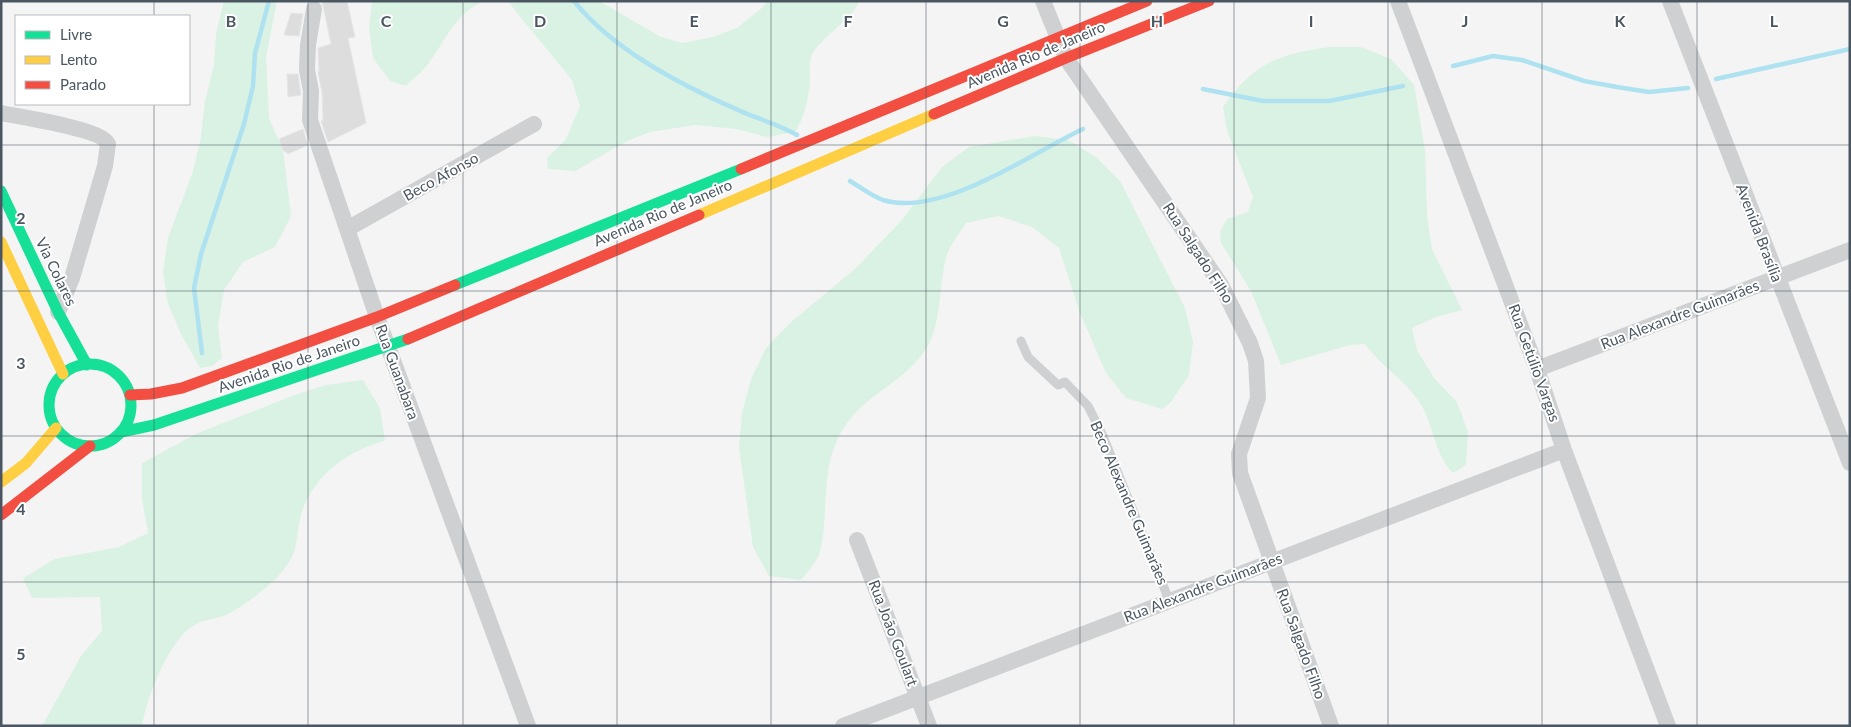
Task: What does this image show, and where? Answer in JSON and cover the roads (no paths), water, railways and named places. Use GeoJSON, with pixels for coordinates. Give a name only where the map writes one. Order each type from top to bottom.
{"type":"FeatureCollection","features":[{"type":"Feature","properties":{"kind":"main road","name":"Avenida Rio de Janeiro"},"geometry":{"type":"LineString","coordinates":[[130,396],[182,388],[377,317],[768,158],[1146,1]]}},
{"type":"Feature","properties":{"kind":"main road","name":"Avenida Rio de Janeiro"},"geometry":{"type":"LineString","coordinates":[[121,432],[154,425],[388,347],[1066,58],[1209,1]]}},
{"type":"Feature","properties":{"kind":"main road","name":"Via Colares"},"geometry":{"type":"LineString","coordinates":[[1,191],[58,312],[87,365]]}},
{"type":"Feature","properties":{"kind":"main road"},"geometry":{"type":"LineString","coordinates":[[1,242],[63,374]]}},
{"type":"Feature","properties":{"kind":"main road"},"geometry":{"type":"LineString","coordinates":[[87,365],[100,366],[118,375],[130,396],[131,411],[121,432],[109,442],[90,446],[71,442],[56,428],[49,410],[52,390],[63,374],[72,369],[87,365]]}},
{"type":"Feature","properties":{"kind":"main road"},"geometry":{"type":"LineString","coordinates":[[1,482],[26,463],[56,428]]}},
{"type":"Feature","properties":{"kind":"main road"},"geometry":{"type":"LineString","coordinates":[[1,515],[90,446]]}},
{"type":"Feature","properties":{"kind":"street","name":"Rua Salgado Filho"},"geometry":{"type":"LineString","coordinates":[[1043,1],[1066,58],[1221,285],[1250,343],[1256,361],[1258,398],[1239,454],[1240,473],[1331,726]]}},
{"type":"Feature","properties":{"kind":"street","name":"Rua Getúlio Vargas"},"geometry":{"type":"LineString","coordinates":[[1398,1],[1537,369],[1564,450],[1668,726]]}},
{"type":"Feature","properties":{"kind":"street","name":"Avenida Brasília"},"geometry":{"type":"LineString","coordinates":[[1670,1],[1776,279],[1850,463]]}},
{"type":"Feature","properties":{"kind":"street","name":"Rua Guanabara"},"geometry":{"type":"LineString","coordinates":[[314,10],[308,45],[307,70],[311,91],[310,120],[377,317],[528,726]]}},
{"type":"Feature","properties":{"kind":"street"},"geometry":{"type":"LineString","coordinates":[[1,113],[93,133],[103,137],[108,144],[105,166],[74,270],[58,312]]}},
{"type":"Feature","properties":{"kind":"street","name":"Beco Afonso"},"geometry":{"type":"LineString","coordinates":[[347,229],[534,124]]}},
{"type":"Feature","properties":{"kind":"street","name":"Rua Alexandre Guimarães"},"geometry":{"type":"LineString","coordinates":[[1537,369],[1850,250]]}},
{"type":"Feature","properties":{"kind":"street","name":"Rua Alexandre Guimarães"},"geometry":{"type":"LineString","coordinates":[[843,726],[918,699],[1169,600],[1271,563],[1564,450]]}},
{"type":"Feature","properties":{"kind":"street","name":"Rua João Goulart"},"geometry":{"type":"LineString","coordinates":[[857,540],[929,726]]}},
{"type":"Feature","properties":{"kind":"lane","name":"Beco Alexandre Guimarães"},"geometry":{"type":"LineString","coordinates":[[1021,341],[1028,357],[1058,386],[1065,382],[1088,406],[1123,481],[1169,600]]}},
{"type":"Feature","properties":{"kind":"waterway"},"geometry":{"type":"LineString","coordinates":[[202,353],[194,288],[201,254],[244,124],[253,86],[255,53],[269,1]]}},
{"type":"Feature","properties":{"kind":"waterway"},"geometry":{"type":"LineString","coordinates":[[574,1],[608,35],[649,64],[716,100],[797,135]]}},
{"type":"Feature","properties":{"kind":"waterway"},"geometry":{"type":"LineString","coordinates":[[1716,79],[1850,49]]}},
{"type":"Feature","properties":{"kind":"waterway"},"geometry":{"type":"LineString","coordinates":[[1453,66],[1493,56],[1522,60],[1584,81],[1617,87],[1649,92],[1688,88]]}},
{"type":"Feature","properties":{"kind":"waterway"},"geometry":{"type":"LineString","coordinates":[[1203,89],[1263,101],[1329,101],[1403,86]]}},
{"type":"Feature","properties":{"kind":"waterway"},"geometry":{"type":"LineString","coordinates":[[850,181],[883,200],[906,203],[932,200],[958,192],[986,180],[1083,129]]}}]}
